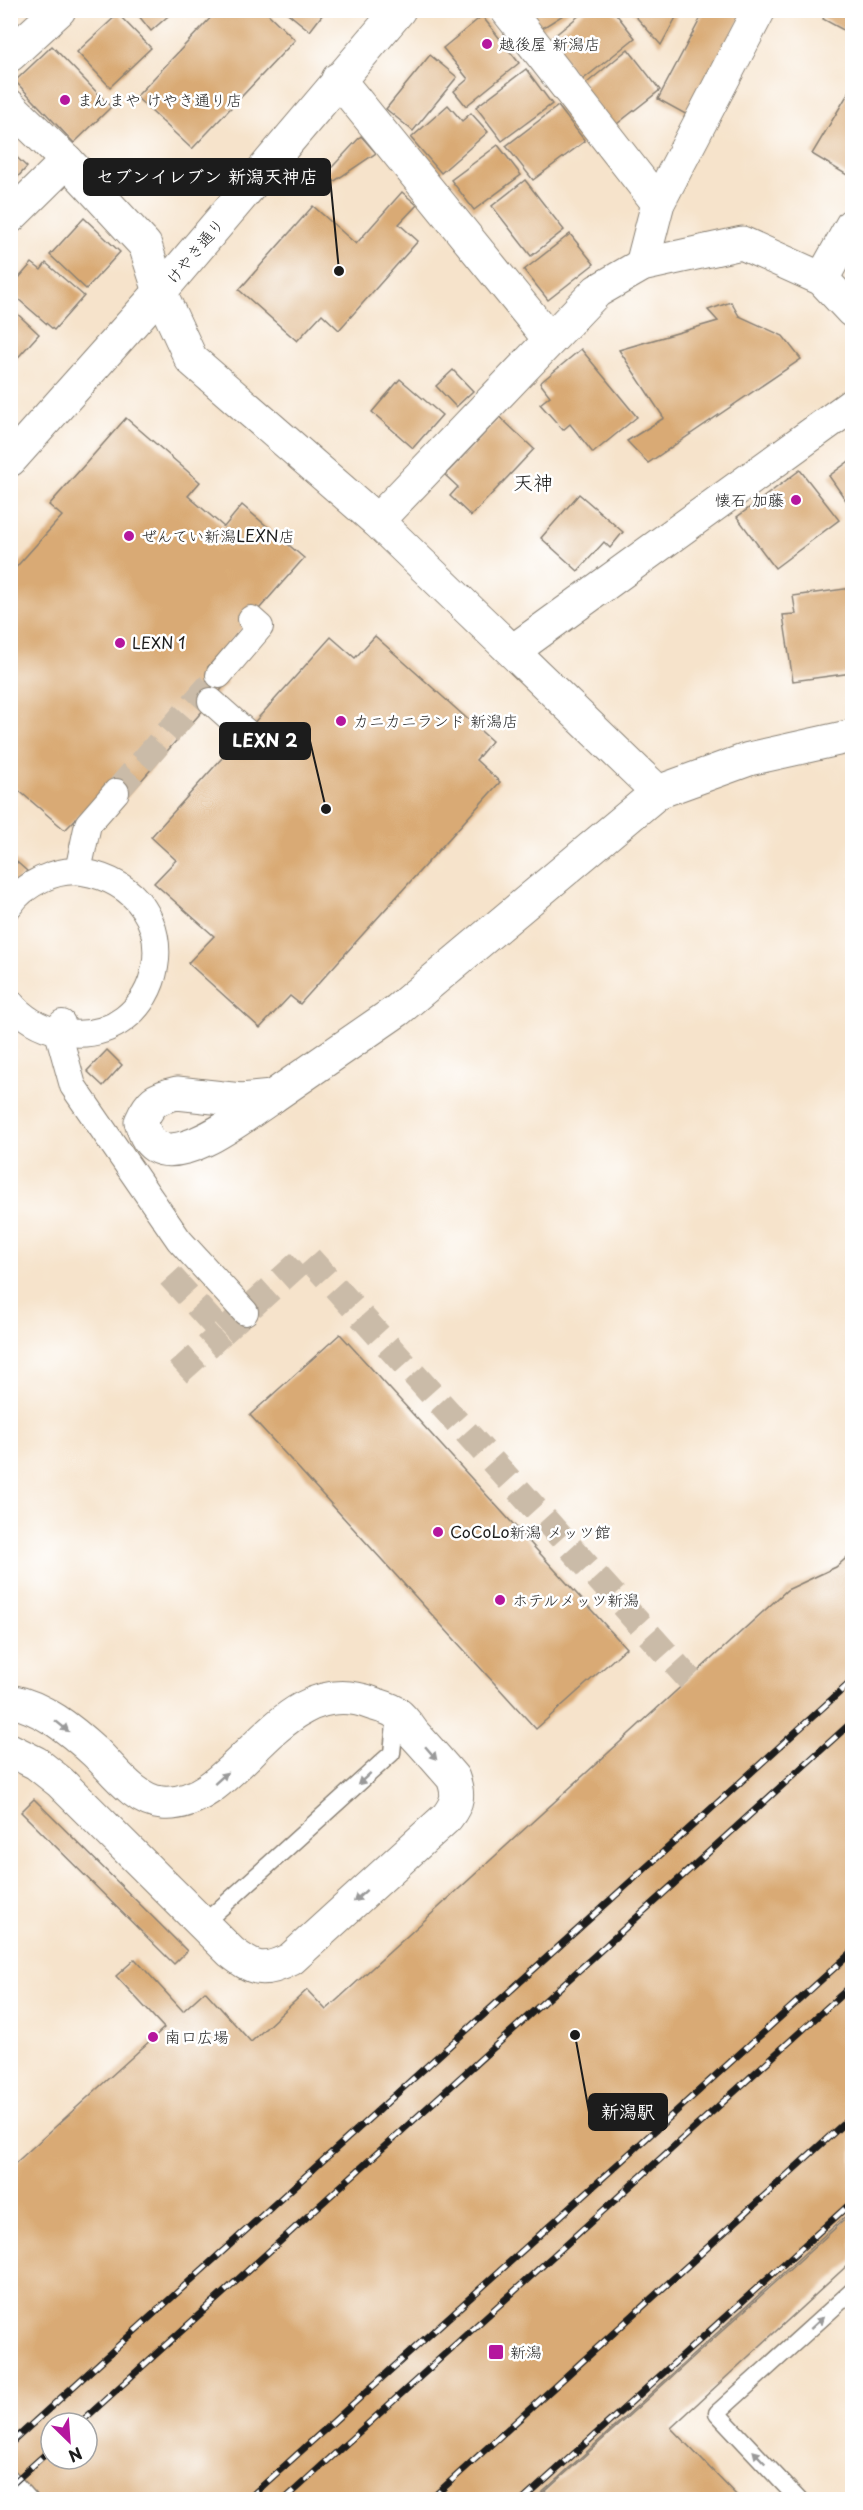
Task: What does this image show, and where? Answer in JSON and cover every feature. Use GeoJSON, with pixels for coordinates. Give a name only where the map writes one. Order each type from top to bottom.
{"type":"FeatureCollection","features":[{"type":"Feature","properties":{"kind":"street"},"geometry":{"type":"LineString","coordinates":[[10,55],[59,10]]}},
{"type":"Feature","properties":{"kind":"street","name":"けやき通り"},"geometry":{"type":"LineString","coordinates":[[10,460],[160,292],[399,10]]}},
{"type":"Feature","properties":{"kind":"street"},"geometry":{"type":"LineString","coordinates":[[507,10],[658,203]]}},
{"type":"Feature","properties":{"kind":"street"},"geometry":{"type":"LineString","coordinates":[[642,265],[658,203],[759,10]]}},
{"type":"Feature","properties":{"kind":"street"},"geometry":{"type":"LineString","coordinates":[[338,80],[550,340]]}},
{"type":"Feature","properties":{"kind":"street"},"geometry":{"type":"LineString","coordinates":[[10,106],[67,161],[145,245],[160,292],[190,359],[377,521],[658,792]]}},
{"type":"Feature","properties":{"kind":"street"},"geometry":{"type":"LineString","coordinates":[[10,217],[67,161]]}},
{"type":"Feature","properties":{"kind":"street"},"geometry":{"type":"LineString","coordinates":[[822,279],[852,225]]}},
{"type":"Feature","properties":{"kind":"street"},"geometry":{"type":"LineString","coordinates":[[377,521],[597,291],[642,265],[742,243],[822,279],[852,311]]}},
{"type":"Feature","properties":{"kind":"street"},"geometry":{"type":"LineString","coordinates":[[513,651],[852,405]]}},
{"type":"Feature","properties":{"kind":"street"},"geometry":{"type":"LineString","coordinates":[[219,675],[260,627],[250,619]]}},
{"type":"Feature","properties":{"kind":"street"},"geometry":{"type":"LineString","coordinates":[[211,701],[246,732]]}},
{"type":"Feature","properties":{"kind":"street"},"geometry":{"type":"LineString","coordinates":[[272,1097],[398,1010],[658,792],[749,759],[852,736]]}},
{"type":"Feature","properties":{"kind":"street"},"geometry":{"type":"LineString","coordinates":[[78,871],[88,824],[116,792]]}},
{"type":"Feature","properties":{"kind":"street"},"geometry":{"type":"LineString","coordinates":[[10,905],[33,883],[54,874],[78,871],[101,875],[121,885],[139,901],[151,921],[157,943],[156,966],[149,988],[136,1008],[118,1022],[96,1032],[73,1035],[60,1027]]}},
{"type":"Feature","properties":{"kind":"street"},"geometry":{"type":"LineString","coordinates":[[10,1002],[29,1021],[50,1031],[60,1027]]}},
{"type":"Feature","properties":{"kind":"street"},"geometry":{"type":"LineString","coordinates":[[60,1027],[73,1086],[179,1240],[245,1312]]}},
{"type":"Feature","properties":{"kind":"street"},"geometry":{"type":"LineString","coordinates":[[10,1701],[21,1703],[49,1715],[94,1751],[143,1796],[159,1803],[177,1804],[193,1799],[209,1789],[290,1715],[333,1698],[352,1698],[396,1712],[453,1778],[458,1789],[456,1805],[447,1816],[291,1959],[273,1968],[256,1968],[245,1964],[60,1782],[36,1763],[10,1750]]}},
{"type":"Feature","properties":{"kind":"lane"},"geometry":{"type":"LineString","coordinates":[[203,1924],[392,1753],[396,1712]]}},
{"type":"Feature","properties":{"kind":"lane"},"geometry":{"type":"LineString","coordinates":[[799,2499],[717,2413],[852,2291]]}},
{"type":"Feature","properties":{"kind":"lane"},"geometry":{"type":"LineString","coordinates":[[10,2478],[30,2499]]}},
{"type":"Feature","properties":{"kind":"building"},"geometry":{"type":"Polygon","coordinates":[[[134,10],[175,10],[151,31],[134,10]]]}},
{"type":"Feature","properties":{"kind":"building"},"geometry":{"type":"Polygon","coordinates":[[[218,10],[264,10],[295,40],[192,149],[136,97],[218,10]]]}},
{"type":"Feature","properties":{"kind":"building"},"geometry":{"type":"Polygon","coordinates":[[[284,10],[326,10],[310,31],[284,10]]]}},
{"type":"Feature","properties":{"kind":"building"},"geometry":{"type":"Polygon","coordinates":[[[519,10],[571,10],[533,34],[519,10]]]}},
{"type":"Feature","properties":{"kind":"building"},"geometry":{"type":"Polygon","coordinates":[[[586,10],[613,10],[635,38],[581,81],[548,41],[586,10]]]}},
{"type":"Feature","properties":{"kind":"building"},"geometry":{"type":"Polygon","coordinates":[[[630,10],[680,10],[661,45],[630,10]]]}},
{"type":"Feature","properties":{"kind":"building"},"geometry":{"type":"Polygon","coordinates":[[[705,10],[745,10],[689,116],[658,99],[705,10]]]}},
{"type":"Feature","properties":{"kind":"building"},"geometry":{"type":"Polygon","coordinates":[[[827,10],[852,10],[852,22],[847,32],[823,19],[827,10]]]}},
{"type":"Feature","properties":{"kind":"building"},"geometry":{"type":"Polygon","coordinates":[[[118,14],[151,48],[110,87],[77,52],[118,14]]]}},
{"type":"Feature","properties":{"kind":"building"},"geometry":{"type":"Polygon","coordinates":[[[482,16],[519,63],[466,106],[454,91],[468,79],[443,48],[482,16]]]}},
{"type":"Feature","properties":{"kind":"building"},"geometry":{"type":"Polygon","coordinates":[[[52,46],[111,107],[74,143],[15,81],[52,46]]]}},
{"type":"Feature","properties":{"kind":"building"},"geometry":{"type":"Polygon","coordinates":[[[628,49],[660,90],[613,127],[582,87],[628,49]]]}},
{"type":"Feature","properties":{"kind":"building"},"geometry":{"type":"Polygon","coordinates":[[[430,55],[457,77],[413,131],[386,109],[430,55]]]}},
{"type":"Feature","properties":{"kind":"building"},"geometry":{"type":"Polygon","coordinates":[[[526,69],[552,104],[502,141],[476,107],[526,69]]]}},
{"type":"Feature","properties":{"kind":"building"},"geometry":{"type":"Polygon","coordinates":[[[852,87],[852,178],[812,154],[852,87]]]}},
{"type":"Feature","properties":{"kind":"building"},"geometry":{"type":"Polygon","coordinates":[[[448,105],[462,121],[471,113],[488,132],[441,173],[411,138],[448,105]]]}},
{"type":"Feature","properties":{"kind":"building"},"geometry":{"type":"Polygon","coordinates":[[[558,106],[585,141],[533,180],[506,146],[558,106]]]}},
{"type":"Feature","properties":{"kind":"building"},"geometry":{"type":"Polygon","coordinates":[[[361,136],[376,153],[330,184],[321,179],[361,136]]]}},
{"type":"Feature","properties":{"kind":"building"},"geometry":{"type":"Polygon","coordinates":[[[498,145],[521,175],[474,210],[451,180],[498,145]]]}},
{"type":"Feature","properties":{"kind":"building"},"geometry":{"type":"Polygon","coordinates":[[[10,151],[27,167],[10,185],[10,151]]]}},
{"type":"Feature","properties":{"kind":"building"},"geometry":{"type":"Polygon","coordinates":[[[525,180],[564,230],[531,256],[492,206],[525,180]]]}},
{"type":"Feature","properties":{"kind":"building"},"geometry":{"type":"Polygon","coordinates":[[[402,192],[417,205],[399,224],[418,241],[339,330],[322,314],[297,341],[239,290],[313,206],[356,244],[402,192]]]}},
{"type":"Feature","properties":{"kind":"building"},"geometry":{"type":"Polygon","coordinates":[[[84,218],[120,252],[86,289],[50,255],[84,218]]]}},
{"type":"Feature","properties":{"kind":"building"},"geometry":{"type":"Polygon","coordinates":[[[570,234],[594,264],[548,300],[524,270],[570,234]]]}},
{"type":"Feature","properties":{"kind":"building"},"geometry":{"type":"Polygon","coordinates":[[[32,263],[41,270],[46,263],[84,296],[54,330],[10,292],[10,288],[32,263]]]}},
{"type":"Feature","properties":{"kind":"building"},"geometry":{"type":"Polygon","coordinates":[[[731,302],[739,316],[783,336],[801,359],[648,463],[627,441],[664,418],[619,350],[718,321],[708,310],[731,302]]]}},
{"type":"Feature","properties":{"kind":"building"},"geometry":{"type":"Polygon","coordinates":[[[10,307],[39,334],[13,363],[10,360],[10,307]]]}},
{"type":"Feature","properties":{"kind":"building"},"geometry":{"type":"Polygon","coordinates":[[[581,349],[637,417],[593,453],[570,424],[563,430],[540,404],[550,396],[540,383],[581,349]]]}},
{"type":"Feature","properties":{"kind":"building"},"geometry":{"type":"Polygon","coordinates":[[[453,370],[473,391],[456,407],[436,386],[453,370]]]}},
{"type":"Feature","properties":{"kind":"building"},"geometry":{"type":"Polygon","coordinates":[[[400,379],[442,415],[413,448],[372,412],[400,379]]]}},
{"type":"Feature","properties":{"kind":"building"},"geometry":{"type":"Polygon","coordinates":[[[500,417],[534,449],[471,516],[450,496],[458,487],[445,475],[500,417]]]}},
{"type":"Feature","properties":{"kind":"building","name":"LEXN 1"},"geometry":{"type":"Polygon","coordinates":[[[126,418],[200,482],[188,496],[224,527],[242,505],[304,558],[208,667],[227,683],[125,799],[109,785],[65,830],[10,783],[10,574],[62,516],[49,505],[126,418]]]}},
{"type":"Feature","properties":{"kind":"building"},"geometry":{"type":"Polygon","coordinates":[[[852,459],[852,509],[829,476],[852,459]]]}},
{"type":"Feature","properties":{"kind":"building"},"geometry":{"type":"Polygon","coordinates":[[[800,470],[839,520],[775,568],[737,517],[800,470]]]}},
{"type":"Feature","properties":{"kind":"building"},"geometry":{"type":"Polygon","coordinates":[[[579,494],[623,532],[610,548],[604,542],[578,571],[541,538],[579,494]]]}},
{"type":"Feature","properties":{"kind":"building"},"geometry":{"type":"Polygon","coordinates":[[[852,588],[852,673],[793,681],[783,615],[796,614],[793,596],[852,588]]]}},
{"type":"Feature","properties":{"kind":"building"},"geometry":{"type":"Polygon","coordinates":[[[375,636],[492,741],[476,760],[500,782],[300,1004],[290,996],[260,1028],[188,963],[214,936],[154,883],[176,860],[151,837],[331,637],[355,658],[375,636]]]}},
{"type":"Feature","properties":{"kind":"building"},"geometry":{"type":"Polygon","coordinates":[[[10,856],[27,871],[10,888],[10,856]]]}},
{"type":"Feature","properties":{"kind":"building"},"geometry":{"type":"Polygon","coordinates":[[[107,1050],[122,1065],[103,1086],[87,1071],[107,1050]]]}},
{"type":"Feature","properties":{"kind":"building","name":"CoCoLo新潟 メッツ館"},"geometry":{"type":"Polygon","coordinates":[[[340,1334],[626,1648],[536,1729],[250,1415],[340,1334]]]}},
{"type":"Feature","properties":{"kind":"building"},"geometry":{"type":"Polygon","coordinates":[[[852,1553],[852,2210],[534,2500],[10,2500],[10,2168],[164,2028],[116,1976],[135,1959],[183,2011],[205,1991],[251,2042],[307,1990],[326,2010],[787,1590],[836,1567],[852,1553]]]}},
{"type":"Feature","properties":{"kind":"building"},"geometry":{"type":"Polygon","coordinates":[[[34,1799],[187,1951],[174,1964],[21,1812],[34,1799]]]}},
{"type":"Feature","properties":{"kind":"building"},"geometry":{"type":"Polygon","coordinates":[[[852,2213],[852,2261],[671,2428],[741,2500],[536,2500],[852,2213]]]}},
{"type":"Feature","properties":{"kind":"tunnel"},"geometry":{"type":"LineString","coordinates":[[116,792],[219,675]]}},
{"type":"Feature","properties":{"kind":"tunnel"},"geometry":{"type":"LineString","coordinates":[[170,1276],[222,1333],[307,1256],[690,1680]]}},
{"type":"Feature","properties":{"kind":"tunnel"},"geometry":{"type":"LineString","coordinates":[[178,1373],[222,1333]]}},
{"type":"Feature","properties":{"kind":"railway"},"geometry":{"type":"LineString","coordinates":[[10,2444],[852,1681]]}},
{"type":"Feature","properties":{"kind":"railway"},"geometry":{"type":"LineString","coordinates":[[93,2411],[852,1722]]}},
{"type":"Feature","properties":{"kind":"railway"},"geometry":{"type":"LineString","coordinates":[[247,2500],[852,1952]]}},
{"type":"Feature","properties":{"kind":"railway"},"geometry":{"type":"LineString","coordinates":[[284,2500],[852,1985]]}},
{"type":"Feature","properties":{"kind":"railway"},"geometry":{"type":"LineString","coordinates":[[430,2500],[852,2116]]}},
{"type":"Feature","properties":{"kind":"railway"},"geometry":{"type":"LineString","coordinates":[[523,2500],[852,2202]]}},
{"type":"Feature","properties":{"kind":"railway"},"geometry":{"type":"LineString","coordinates":[[10,2486],[39,2460]]}},
{"type":"Feature","properties":{"kind":"place","name":"越後屋 新潟店"},"geometry":{"type":"Point","coordinates":[487,44]}},
{"type":"Feature","properties":{"kind":"place","name":"まんまや けやき通り店"},"geometry":{"type":"Point","coordinates":[65,100]}},
{"type":"Feature","properties":{"kind":"place","name":"セブンイレブン 新潟天神店"},"geometry":{"type":"Point","coordinates":[339,271]}},
{"type":"Feature","properties":{"kind":"place","name":"懐石 加藤"},"geometry":{"type":"Point","coordinates":[796,500]}},
{"type":"Feature","properties":{"kind":"place","name":"ぜんてい新潟LEXN店"},"geometry":{"type":"Point","coordinates":[129,536]}},
{"type":"Feature","properties":{"kind":"place","name":"LEXN 1"},"geometry":{"type":"Point","coordinates":[120,643]}},
{"type":"Feature","properties":{"kind":"place","name":"カニカニランド 新潟店"},"geometry":{"type":"Point","coordinates":[341,721]}},
{"type":"Feature","properties":{"kind":"place","name":"LEXN 2"},"geometry":{"type":"Point","coordinates":[326,809]}},
{"type":"Feature","properties":{"kind":"place","name":"CoCoLo新潟 メッツ館"},"geometry":{"type":"Point","coordinates":[438,1532]}},
{"type":"Feature","properties":{"kind":"place","name":"ホテルメッツ新潟"},"geometry":{"type":"Point","coordinates":[500,1600]}},
{"type":"Feature","properties":{"kind":"place","name":"新潟駅"},"geometry":{"type":"Point","coordinates":[575,2035]}},
{"type":"Feature","properties":{"kind":"place","name":"南口広場"},"geometry":{"type":"Point","coordinates":[153,2037]}},
{"type":"Feature","properties":{"kind":"place","name":"新潟"},"geometry":{"type":"Point","coordinates":[496,2352]}},
{"type":"Feature","properties":{"kind":"district","name":"天神"},"geometry":{"type":"Point","coordinates":[533,483]}}]}
